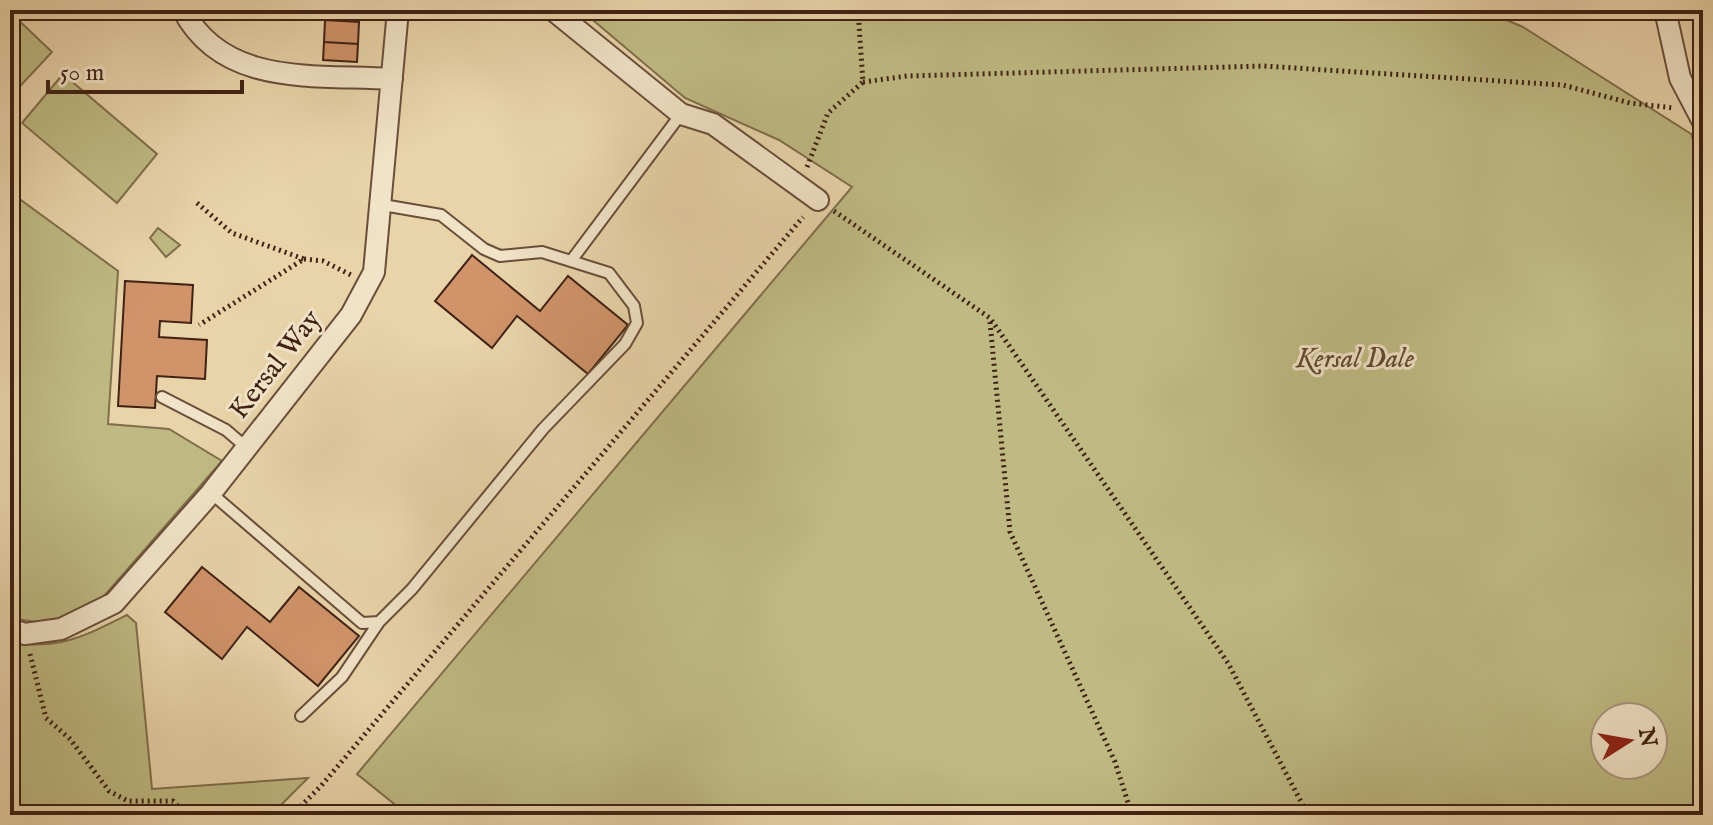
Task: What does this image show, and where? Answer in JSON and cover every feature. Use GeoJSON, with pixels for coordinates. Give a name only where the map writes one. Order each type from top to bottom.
{"type":"FeatureCollection","features":[{"type":"Feature","properties":{"kind":"street"},"geometry":{"type":"LineString","coordinates":[[183,10],[210,46],[237,64],[253,69],[392,79]]}},
{"type":"Feature","properties":{"kind":"street","name":"Kersal Way"},"geometry":{"type":"LineString","coordinates":[[18,631],[61,629],[114,603],[211,493],[351,315],[374,272],[383,205],[398,10]]}},
{"type":"Feature","properties":{"kind":"street"},"geometry":{"type":"LineString","coordinates":[[553,10],[681,114],[713,124],[809,194]]}},
{"type":"Feature","properties":{"kind":"street"},"geometry":{"type":"LineString","coordinates":[[1665,10],[1680,78],[1699,113]]}},
{"type":"Feature","properties":{"kind":"lane"},"geometry":{"type":"LineString","coordinates":[[571,261],[681,114]]}},
{"type":"Feature","properties":{"kind":"lane"},"geometry":{"type":"LineString","coordinates":[[301,716],[342,677],[379,622],[412,589],[543,429],[625,344],[637,323],[634,306],[609,273],[542,252],[500,256],[484,249],[441,215],[383,205]]}},
{"type":"Feature","properties":{"kind":"lane"},"geometry":{"type":"LineString","coordinates":[[162,397],[226,430],[247,448]]}},
{"type":"Feature","properties":{"kind":"lane"},"geometry":{"type":"LineString","coordinates":[[211,493],[362,623],[379,622]]}},
{"type":"Feature","properties":{"kind":"path"},"geometry":{"type":"LineString","coordinates":[[858,10],[863,82]]}},
{"type":"Feature","properties":{"kind":"path"},"geometry":{"type":"LineString","coordinates":[[292,815],[321,786],[809,194],[828,113],[863,82],[907,76],[1263,66],[1563,85],[1663,109],[1699,113]]}},
{"type":"Feature","properties":{"kind":"path"},"geometry":{"type":"LineString","coordinates":[[809,194],[990,318],[1228,663],[1308,815]]}},
{"type":"Feature","properties":{"kind":"path"},"geometry":{"type":"LineString","coordinates":[[197,203],[232,233],[304,259],[323,261],[368,284]]}},
{"type":"Feature","properties":{"kind":"path"},"geometry":{"type":"LineString","coordinates":[[199,325],[304,259]]}},
{"type":"Feature","properties":{"kind":"path"},"geometry":{"type":"LineString","coordinates":[[990,318],[1010,532],[1115,762],[1132,815]]}},
{"type":"Feature","properties":{"kind":"path"},"geometry":{"type":"LineString","coordinates":[[18,631],[46,718],[70,739],[109,791],[128,801],[173,801],[186,815]]}},
{"type":"Feature","properties":{"kind":"green space","name":"Kersal Dale"},"geometry":{"type":"Polygon","coordinates":[[[581,10],[1483,10],[1523,27],[1691,134],[1703,165],[1703,815],[408,815],[357,774],[852,187],[779,140],[685,98],[581,10]]]}},
{"type":"Feature","properties":{"kind":"green space"},"geometry":{"type":"Polygon","coordinates":[[[10,12],[52,52],[10,97],[10,12]]]}},
{"type":"Feature","properties":{"kind":"green space"},"geometry":{"type":"Polygon","coordinates":[[[63,74],[157,154],[117,203],[22,123],[63,74]]]}},
{"type":"Feature","properties":{"kind":"green space"},"geometry":{"type":"Polygon","coordinates":[[[10,192],[118,271],[108,424],[169,429],[222,461],[98,603],[66,619],[42,623],[10,618],[10,192]]]}},
{"type":"Feature","properties":{"kind":"green space"},"geometry":{"type":"Polygon","coordinates":[[[158,228],[180,245],[166,257],[150,238],[158,228]]]}},
{"type":"Feature","properties":{"kind":"green space"},"geometry":{"type":"Polygon","coordinates":[[[127,615],[136,623],[152,789],[308,778],[271,815],[10,815],[10,643],[44,644],[71,640],[127,615]]]}},
{"type":"Feature","properties":{"kind":"building"},"geometry":{"type":"Polygon","coordinates":[[[325,20],[359,22],[358,44],[324,42],[325,20]]]}},
{"type":"Feature","properties":{"kind":"building"},"geometry":{"type":"Polygon","coordinates":[[[324,42],[358,44],[357,62],[323,60],[324,42]]]}},
{"type":"Feature","properties":{"kind":"building"},"geometry":{"type":"Polygon","coordinates":[[[472,255],[540,311],[568,276],[628,325],[588,374],[517,316],[492,348],[435,301],[472,255]]]}},
{"type":"Feature","properties":{"kind":"building"},"geometry":{"type":"Polygon","coordinates":[[[125,281],[193,285],[191,323],[160,321],[159,337],[207,340],[205,379],[157,376],[155,408],[118,406],[125,281]]]}},
{"type":"Feature","properties":{"kind":"building"},"geometry":{"type":"Polygon","coordinates":[[[202,567],[270,622],[299,587],[359,636],[318,686],[247,627],[222,659],[165,612],[202,567]]]}}]}
